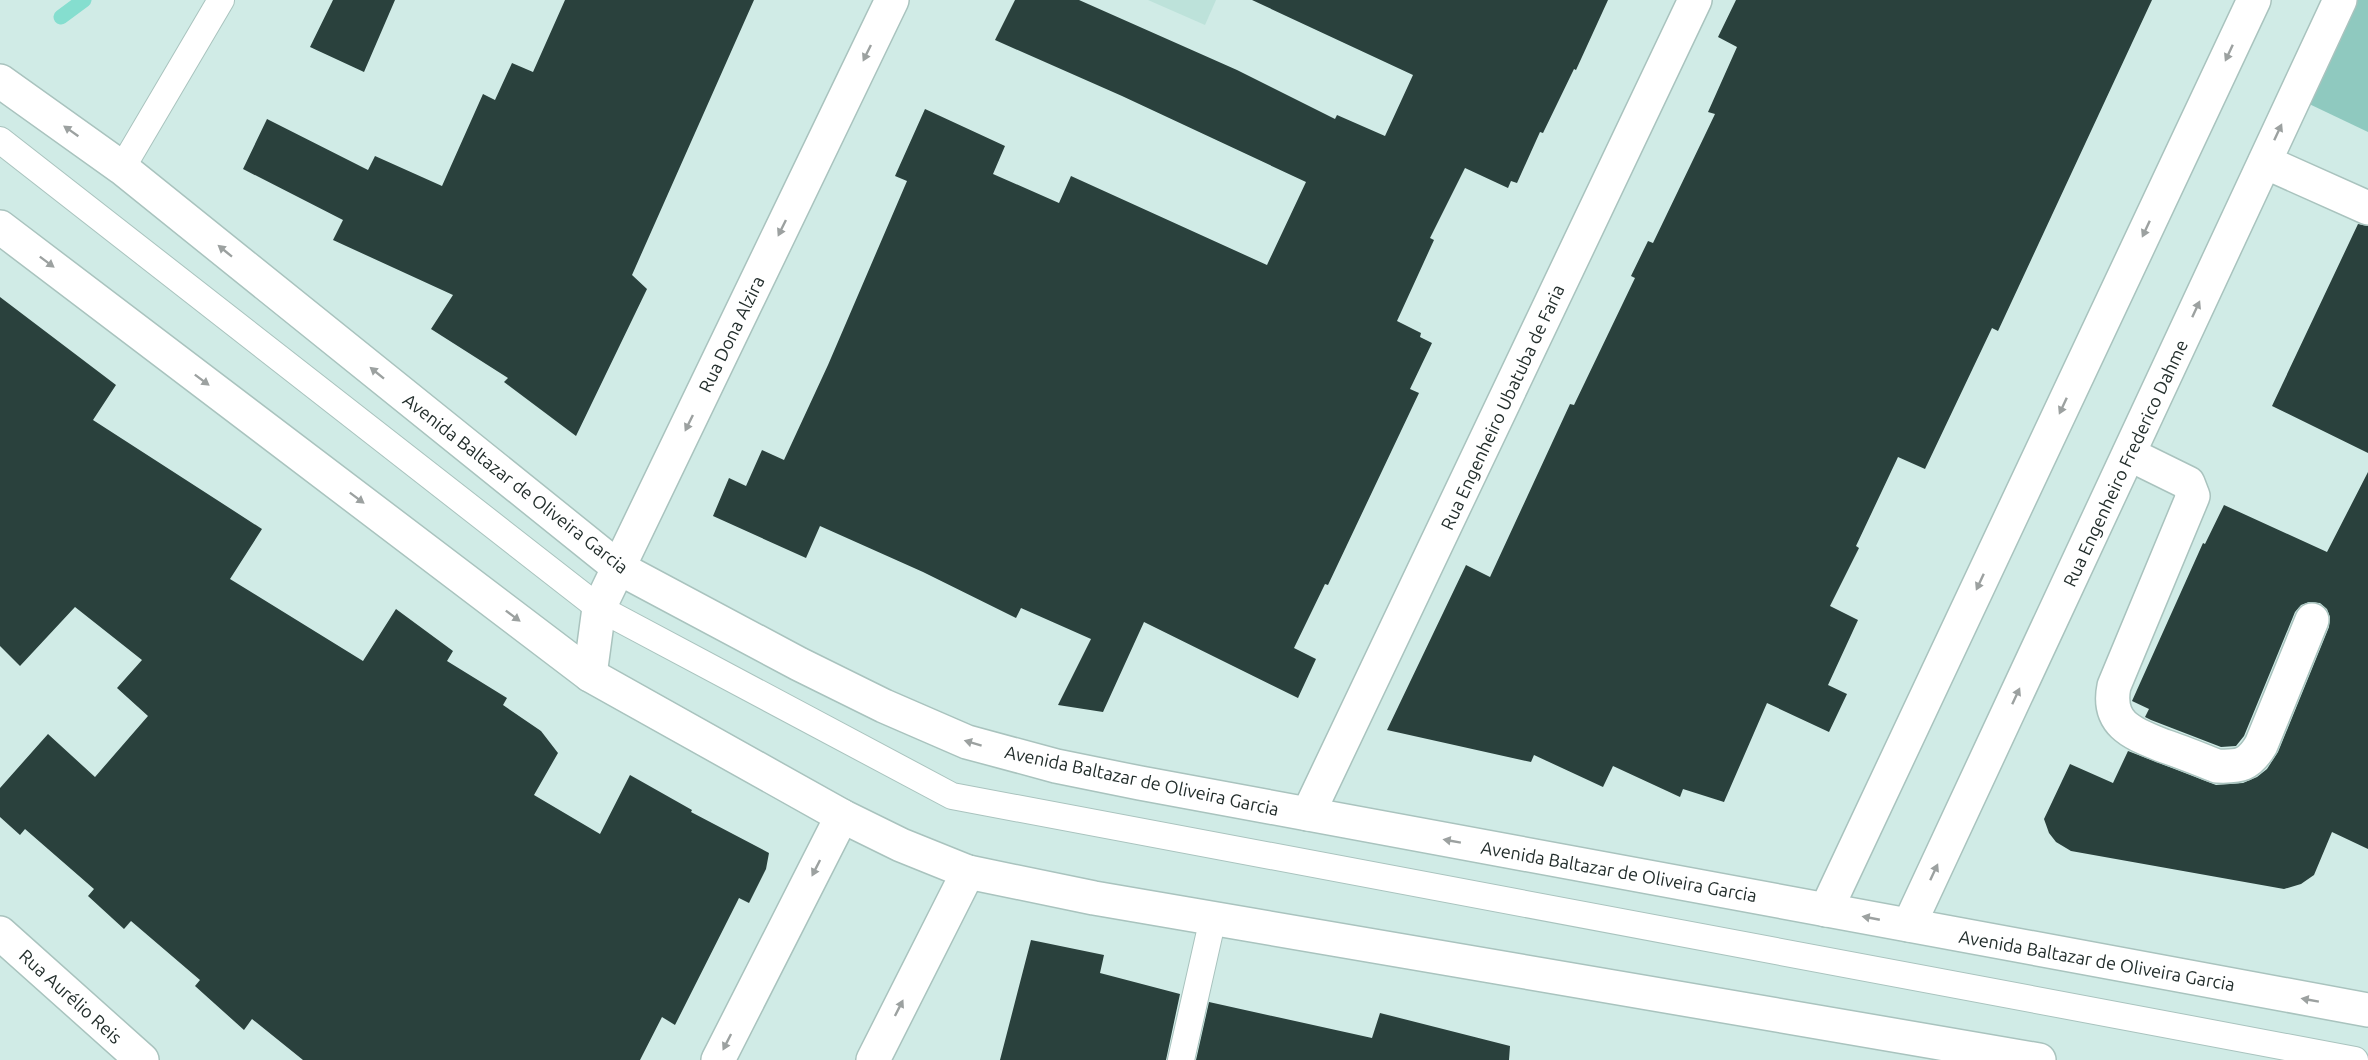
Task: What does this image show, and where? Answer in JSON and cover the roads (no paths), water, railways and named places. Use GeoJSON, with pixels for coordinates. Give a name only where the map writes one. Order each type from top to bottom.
{"type":"FeatureCollection","features":[{"type":"Feature","properties":{"kind":"street","name":"Rua Dona Alzira"},"geometry":{"type":"LineString","coordinates":[[590,675],[599,608],[892,0]]}},
{"type":"Feature","properties":{"kind":"street","name":"Rua Engenheiro Ubatuba de Faria"},"geometry":{"type":"LineString","coordinates":[[1308,814],[1695,0]]}},
{"type":"Feature","properties":{"kind":"street"},"geometry":{"type":"LineString","coordinates":[[1826,910],[2254,0]]}},
{"type":"Feature","properties":{"kind":"street","name":"Rua Engenheiro Frederico Dahme"},"geometry":{"type":"LineString","coordinates":[[1910,925],[2340,0]]}},
{"type":"Feature","properties":{"kind":"street","name":"Avenida Baltazar de Oliveira Garcia"},"geometry":{"type":"LineString","coordinates":[[0,81],[122,168],[619,568],[799,664],[884,706],[967,742],[1066,768],[2368,1010]]}},
{"type":"Feature","properties":{"kind":"street"},"geometry":{"type":"LineString","coordinates":[[2265,162],[2368,208]]}},
{"type":"Feature","properties":{"kind":"street"},"geometry":{"type":"LineString","coordinates":[[0,227],[590,675],[842,816],[901,845],[968,872],[1094,898],[2038,1060]]}},
{"type":"Feature","properties":{"kind":"street"},"geometry":{"type":"LineString","coordinates":[[2129,454],[2188,483],[2193,496],[2192,505],[2114,686],[2111,701],[2121,724],[2135,734],[2217,766],[2244,763],[2253,758],[2261,744],[2312,620]]}},
{"type":"Feature","properties":{"kind":"street"},"geometry":{"type":"LineString","coordinates":[[718,1060],[842,816]]}},
{"type":"Feature","properties":{"kind":"street"},"geometry":{"type":"LineString","coordinates":[[873,1060],[968,872]]}},
{"type":"Feature","properties":{"kind":"street","name":"Rua Aurélio Reis"},"geometry":{"type":"LineString","coordinates":[[0,933],[142,1060]]}},
{"type":"Feature","properties":{"kind":"lane"},"geometry":{"type":"LineString","coordinates":[[122,168],[221,0]]}},
{"type":"Feature","properties":{"kind":"lane"},"geometry":{"type":"LineString","coordinates":[[0,140],[599,608],[952,796],[2355,1060]]}},
{"type":"Feature","properties":{"kind":"lane"},"geometry":{"type":"LineString","coordinates":[[1181,1060],[1213,918]]}},
{"type":"Feature","properties":{"kind":"waterway"},"geometry":{"type":"LineString","coordinates":[[61,17],[84,0]]}}]}
